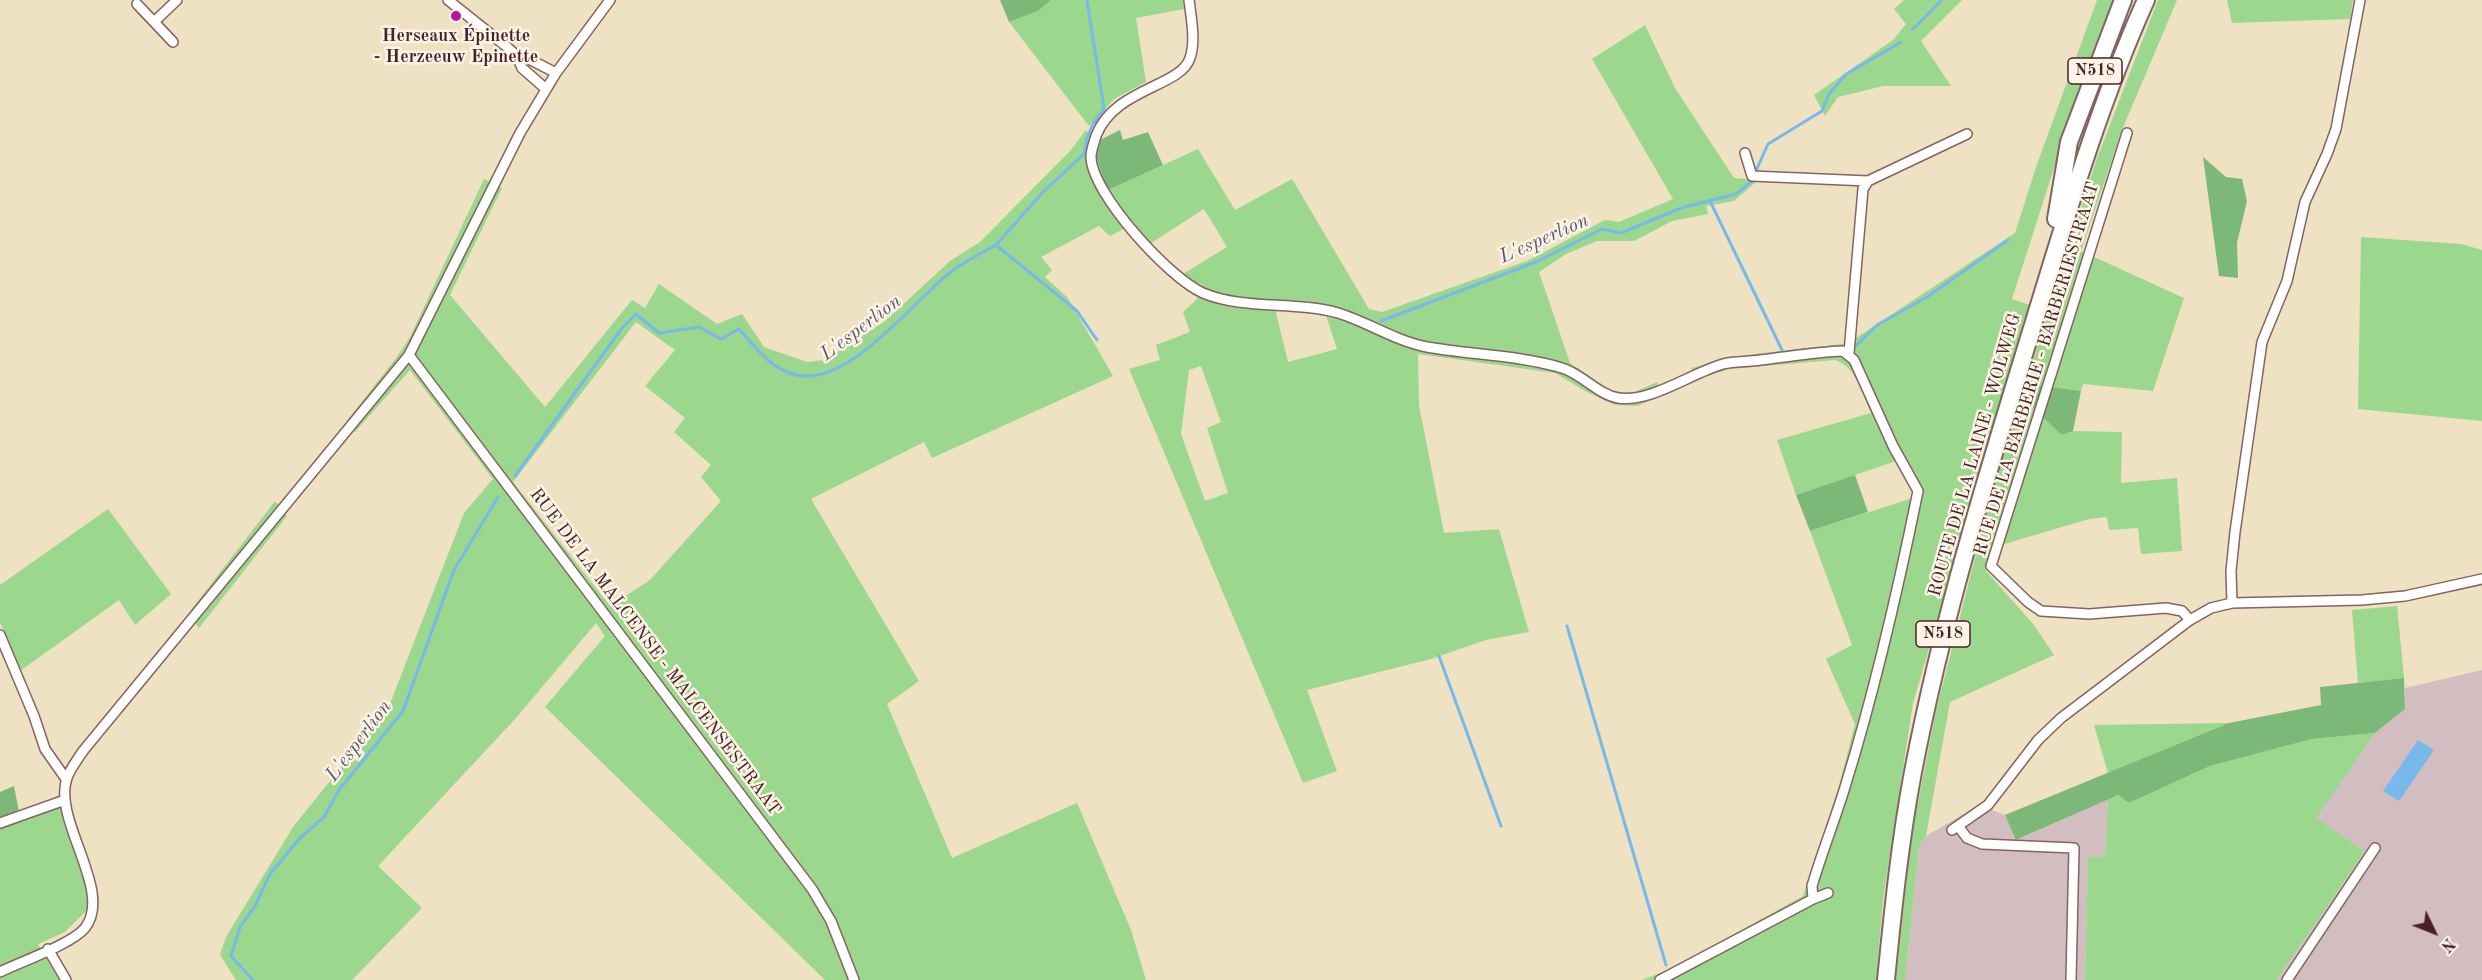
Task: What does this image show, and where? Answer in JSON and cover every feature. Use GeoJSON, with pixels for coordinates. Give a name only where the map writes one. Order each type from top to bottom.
{"type":"FeatureCollection","features":[{"type":"Feature","properties":{"kind":"highway","name":"ROUTE DE LA LAINE - WOLWEG"},"geometry":{"type":"LineString","coordinates":[[2042,297],[2069,142],[2123,0]]}},
{"type":"Feature","properties":{"kind":"highway","name":"ROUTE DE LA LAINE - WOLWEG"},"geometry":{"type":"LineString","coordinates":[[1886,980],[1903,832],[1944,630],[1984,486],[2091,142],[2146,0]]}},
{"type":"Feature","properties":{"kind":"street"},"geometry":{"type":"LineString","coordinates":[[154,22],[177,0]]}},
{"type":"Feature","properties":{"kind":"street"},"geometry":{"type":"LineString","coordinates":[[448,0],[517,56],[529,59],[556,73]]}},
{"type":"Feature","properties":{"kind":"street"},"geometry":{"type":"LineString","coordinates":[[0,972],[70,939],[85,928],[94,904],[65,800],[66,779],[83,751],[409,355],[493,184],[556,73],[609,0]]}},
{"type":"Feature","properties":{"kind":"street"},"geometry":{"type":"LineString","coordinates":[[1189,0],[1192,46],[1190,60],[1181,72],[1122,102],[1098,130],[1091,157],[1104,192],[1125,221],[1164,264],[1201,292],[1238,301],[1327,311],[1417,345],[1519,359],[1566,369],[1618,398],[1635,398],[1653,393],[1724,364],[1832,351],[1849,353]]}},
{"type":"Feature","properties":{"kind":"street"},"geometry":{"type":"LineString","coordinates":[[2232,603],[2231,571],[2235,532],[2262,342],[2287,281],[2305,202],[2328,154],[2336,129],[2360,0]]}},
{"type":"Feature","properties":{"kind":"street"},"geometry":{"type":"LineString","coordinates":[[137,4],[173,42]]}},
{"type":"Feature","properties":{"kind":"street"},"geometry":{"type":"LineString","coordinates":[[517,56],[522,68],[546,90]]}},
{"type":"Feature","properties":{"kind":"street","name":"RUE DE LA BARBERIE - BARBERIESTRAAT"},"geometry":{"type":"LineString","coordinates":[[2127,133],[1991,566],[2028,602],[2041,611],[2089,614],[2166,608],[2181,611],[2190,620]]}},
{"type":"Feature","properties":{"kind":"street"},"geometry":{"type":"LineString","coordinates":[[1745,153],[1752,176],[1868,181],[1967,134]]}},
{"type":"Feature","properties":{"kind":"street"},"geometry":{"type":"LineString","coordinates":[[1813,899],[1812,886],[1845,787],[1906,551],[1918,491],[1893,446],[1870,393],[1849,353],[1863,189],[1868,181]]}},
{"type":"Feature","properties":{"kind":"street","name":"RUE DE LA MALCENSE - MALCENSESTRAAT"},"geometry":{"type":"LineString","coordinates":[[409,355],[812,889],[831,921],[854,980]]}},
{"type":"Feature","properties":{"kind":"street"},"geometry":{"type":"LineString","coordinates":[[2072,980],[2074,848],[1982,844],[1967,838],[1955,828],[1988,805],[2024,757],[2061,718],[2190,620],[2211,608],[2232,603],[2362,600],[2405,596],[2482,579]]}},
{"type":"Feature","properties":{"kind":"street"},"geometry":{"type":"LineString","coordinates":[[0,635],[34,716],[45,749],[66,779]]}},
{"type":"Feature","properties":{"kind":"street"},"geometry":{"type":"LineString","coordinates":[[0,823],[65,800]]}},
{"type":"Feature","properties":{"kind":"street"},"geometry":{"type":"LineString","coordinates":[[2287,980],[2375,848]]}},
{"type":"Feature","properties":{"kind":"street"},"geometry":{"type":"LineString","coordinates":[[1660,980],[1828,893]]}},
{"type":"Feature","properties":{"kind":"street"},"geometry":{"type":"LineString","coordinates":[[48,950],[66,980]]}},
{"type":"Feature","properties":{"kind":"shaded area"},"geometry":{"type":"Polygon","coordinates":[[[2482,670],[2482,980],[2277,980],[2365,851],[2315,818],[2375,733],[2405,709],[2405,688],[2482,670]]]}},
{"type":"Feature","properties":{"kind":"shaded area"},"geometry":{"type":"Polygon","coordinates":[[[2108,799],[2105,858],[2088,858],[2085,980],[1905,980],[1919,846],[1926,836],[1979,805],[2005,815],[2017,840],[2108,799]]]}},
{"type":"Feature","properties":{"kind":"green space"},"geometry":{"type":"Polygon","coordinates":[[[1000,0],[1051,0],[1038,11],[1009,22],[1000,0]]]}},
{"type":"Feature","properties":{"kind":"green space"},"geometry":{"type":"Polygon","coordinates":[[[1051,0],[1183,0],[1184,9],[1136,18],[1146,82],[1114,99],[1089,126],[1009,22],[1038,11],[1051,0]]]}},
{"type":"Feature","properties":{"kind":"green space"},"geometry":{"type":"Polygon","coordinates":[[[1904,0],[1962,0],[1921,41],[1951,86],[1883,86],[1838,97],[1825,116],[1814,95],[1893,40],[1906,24],[1894,9],[1904,0]]]}},
{"type":"Feature","properties":{"kind":"green space"},"geometry":{"type":"Polygon","coordinates":[[[2097,0],[2114,0],[2064,137],[2012,299],[2030,305],[1913,703],[1883,899],[1876,980],[1642,980],[1675,967],[1803,896],[1839,786],[1855,724],[1826,659],[1852,645],[1810,531],[1913,498],[1923,487],[1902,459],[1796,495],[1777,440],[1871,413],[1854,375],[1835,360],[1730,369],[1697,379],[1691,368],[1754,354],[1842,344],[1855,350],[1856,338],[2015,233],[2036,167],[2097,0]]]}},
{"type":"Feature","properties":{"kind":"green space"},"geometry":{"type":"Polygon","coordinates":[[[2158,0],[2177,0],[2122,130],[2081,251],[2184,298],[2153,391],[2083,384],[2081,391],[2037,385],[2062,435],[2073,431],[2122,432],[2121,483],[2177,478],[2182,551],[2141,554],[2138,528],[2109,530],[2107,517],[2089,519],[1991,548],[1986,571],[2034,625],[2054,655],[1950,702],[1926,836],[1919,846],[1905,980],[1896,980],[1911,838],[1936,711],[1993,487],[2096,161],[2158,0]]]}},
{"type":"Feature","properties":{"kind":"green space"},"geometry":{"type":"Polygon","coordinates":[[[2227,0],[2353,0],[2350,19],[2232,23],[2227,0]]]}},
{"type":"Feature","properties":{"kind":"green space"},"geometry":{"type":"Polygon","coordinates":[[[1645,25],[1675,88],[1734,178],[1758,180],[1734,201],[1706,206],[1708,214],[1672,221],[1634,241],[1597,241],[1566,254],[1539,272],[1570,363],[1612,391],[1632,393],[1657,382],[1664,393],[1638,406],[1615,405],[1555,373],[1418,354],[1419,405],[1444,533],[1499,529],[1529,632],[1486,640],[1431,659],[1307,690],[1337,771],[1303,783],[1129,369],[1160,360],[1156,345],[1190,332],[1183,312],[1196,300],[1203,285],[1183,274],[1227,247],[1204,209],[1151,243],[1133,224],[1110,236],[1099,226],[1041,257],[1052,270],[1045,277],[1068,298],[1113,376],[932,458],[924,442],[811,499],[919,681],[887,704],[952,858],[1077,803],[1131,930],[1146,980],[825,980],[545,707],[605,636],[596,623],[516,718],[378,866],[422,908],[352,980],[236,980],[220,955],[226,937],[293,827],[388,709],[464,513],[493,479],[410,370],[355,432],[346,422],[410,337],[484,179],[502,188],[450,295],[545,407],[632,300],[645,308],[659,284],[717,324],[742,314],[764,347],[807,362],[825,360],[884,322],[950,261],[980,242],[1071,150],[1086,130],[1091,136],[1089,145],[1096,142],[1108,190],[1198,149],[1235,210],[1292,179],[1369,309],[1382,312],[1527,261],[1605,220],[1619,222],[1673,199],[1592,59],[1645,25]],[[1273,301],[1288,362],[1337,349],[1323,306],[1273,301]],[[636,322],[513,482],[610,606],[650,580],[721,501],[701,477],[711,465],[674,432],[685,418],[645,386],[675,350],[636,322]],[[1201,366],[1189,370],[1181,434],[1205,501],[1228,493],[1207,428],[1221,422],[1201,366]]]}},
{"type":"Feature","properties":{"kind":"green space"},"geometry":{"type":"Polygon","coordinates":[[[1120,130],[1123,140],[1148,132],[1163,165],[1108,190],[1097,159],[1096,142],[1120,130]]]}},
{"type":"Feature","properties":{"kind":"green space"},"geometry":{"type":"Polygon","coordinates":[[[2203,157],[2226,177],[2242,179],[2247,201],[2237,243],[2238,278],[2219,276],[2203,157]]]}},
{"type":"Feature","properties":{"kind":"green space"},"geometry":{"type":"Polygon","coordinates":[[[2361,237],[2461,244],[2482,250],[2482,421],[2358,409],[2361,237]]]}},
{"type":"Feature","properties":{"kind":"green space"},"geometry":{"type":"Polygon","coordinates":[[[2037,385],[2081,391],[2073,431],[2062,435],[2031,406],[2037,385]]]}},
{"type":"Feature","properties":{"kind":"green space"},"geometry":{"type":"Polygon","coordinates":[[[1855,475],[1868,512],[1810,531],[1796,495],[1855,475]]]}},
{"type":"Feature","properties":{"kind":"green space"},"geometry":{"type":"Polygon","coordinates":[[[275,501],[287,516],[199,628],[188,614],[275,501]]]}},
{"type":"Feature","properties":{"kind":"green space"},"geometry":{"type":"Polygon","coordinates":[[[108,509],[171,594],[135,625],[119,600],[20,671],[0,622],[0,585],[108,509]]]}},
{"type":"Feature","properties":{"kind":"green space"},"geometry":{"type":"Polygon","coordinates":[[[2397,606],[2404,678],[2358,683],[2352,610],[2397,606]]]}},
{"type":"Feature","properties":{"kind":"green space"},"geometry":{"type":"Polygon","coordinates":[[[2404,678],[2405,709],[2375,733],[2312,739],[2210,766],[2129,803],[2118,795],[2016,840],[2005,815],[2229,723],[2321,705],[2320,687],[2404,678]]]}},
{"type":"Feature","properties":{"kind":"green space"},"geometry":{"type":"Polygon","coordinates":[[[2229,723],[2108,773],[2094,725],[2229,723]]]}},
{"type":"Feature","properties":{"kind":"green space"},"geometry":{"type":"Polygon","coordinates":[[[2375,733],[2316,818],[2365,851],[2277,980],[2085,980],[2088,857],[2105,857],[2108,799],[2118,795],[2129,803],[2210,766],[2312,739],[2375,733]]]}},
{"type":"Feature","properties":{"kind":"green space"},"geometry":{"type":"Polygon","coordinates":[[[14,786],[21,822],[0,830],[0,792],[14,786]]]}},
{"type":"Feature","properties":{"kind":"green space"},"geometry":{"type":"Polygon","coordinates":[[[61,806],[87,889],[87,910],[65,932],[38,944],[59,980],[0,980],[0,830],[61,806]]]}},
{"type":"Feature","properties":{"kind":"water"},"geometry":{"type":"Polygon","coordinates":[[[2418,740],[2434,750],[2399,801],[2383,791],[2418,740]]]}},
{"type":"Feature","properties":{"kind":"waterway"},"geometry":{"type":"LineString","coordinates":[[996,245],[1043,192],[1084,154],[1093,124],[1104,109],[1087,0]]}},
{"type":"Feature","properties":{"kind":"waterway","name":"L'esperlion"},"geometry":{"type":"LineString","coordinates":[[1913,29],[1942,0]]}},
{"type":"Feature","properties":{"kind":"waterway","name":"L'esperlion"},"geometry":{"type":"LineString","coordinates":[[1755,173],[1768,144],[1822,111],[1829,94],[1845,75],[1901,42]]}},
{"type":"Feature","properties":{"kind":"waterway","name":"L'esperlion"},"geometry":{"type":"LineString","coordinates":[[1381,321],[1536,262],[1602,229],[1621,233],[1681,208],[1736,194],[1752,181]]}},
{"type":"Feature","properties":{"kind":"waterway"},"geometry":{"type":"LineString","coordinates":[[1710,201],[1782,350]]}},
{"type":"Feature","properties":{"kind":"waterway"},"geometry":{"type":"LineString","coordinates":[[1856,346],[1877,325],[1927,297],[2008,240]]}},
{"type":"Feature","properties":{"kind":"waterway","name":"L'esperlion"},"geometry":{"type":"LineString","coordinates":[[515,476],[622,328],[636,314],[659,333],[699,327],[721,339],[739,329],[771,363],[779,368],[796,375],[816,375],[837,368],[858,355],[879,339],[952,271],[996,245],[1077,311],[1097,340]]}},
{"type":"Feature","properties":{"kind":"waterway","name":"L'esperlion"},"geometry":{"type":"LineString","coordinates":[[253,980],[231,956],[240,927],[255,906],[270,874],[299,839],[324,817],[339,790],[403,711],[454,570],[498,497]]}},
{"type":"Feature","properties":{"kind":"waterway"},"geometry":{"type":"LineString","coordinates":[[1567,626],[1666,965]]}},
{"type":"Feature","properties":{"kind":"waterway"},"geometry":{"type":"LineString","coordinates":[[1439,656],[1501,826]]}},
{"type":"Feature","properties":{"kind":"place","name":"Herseaux Épinette - Herzeeuw Epinette"},"geometry":{"type":"Point","coordinates":[456,16]}}]}
